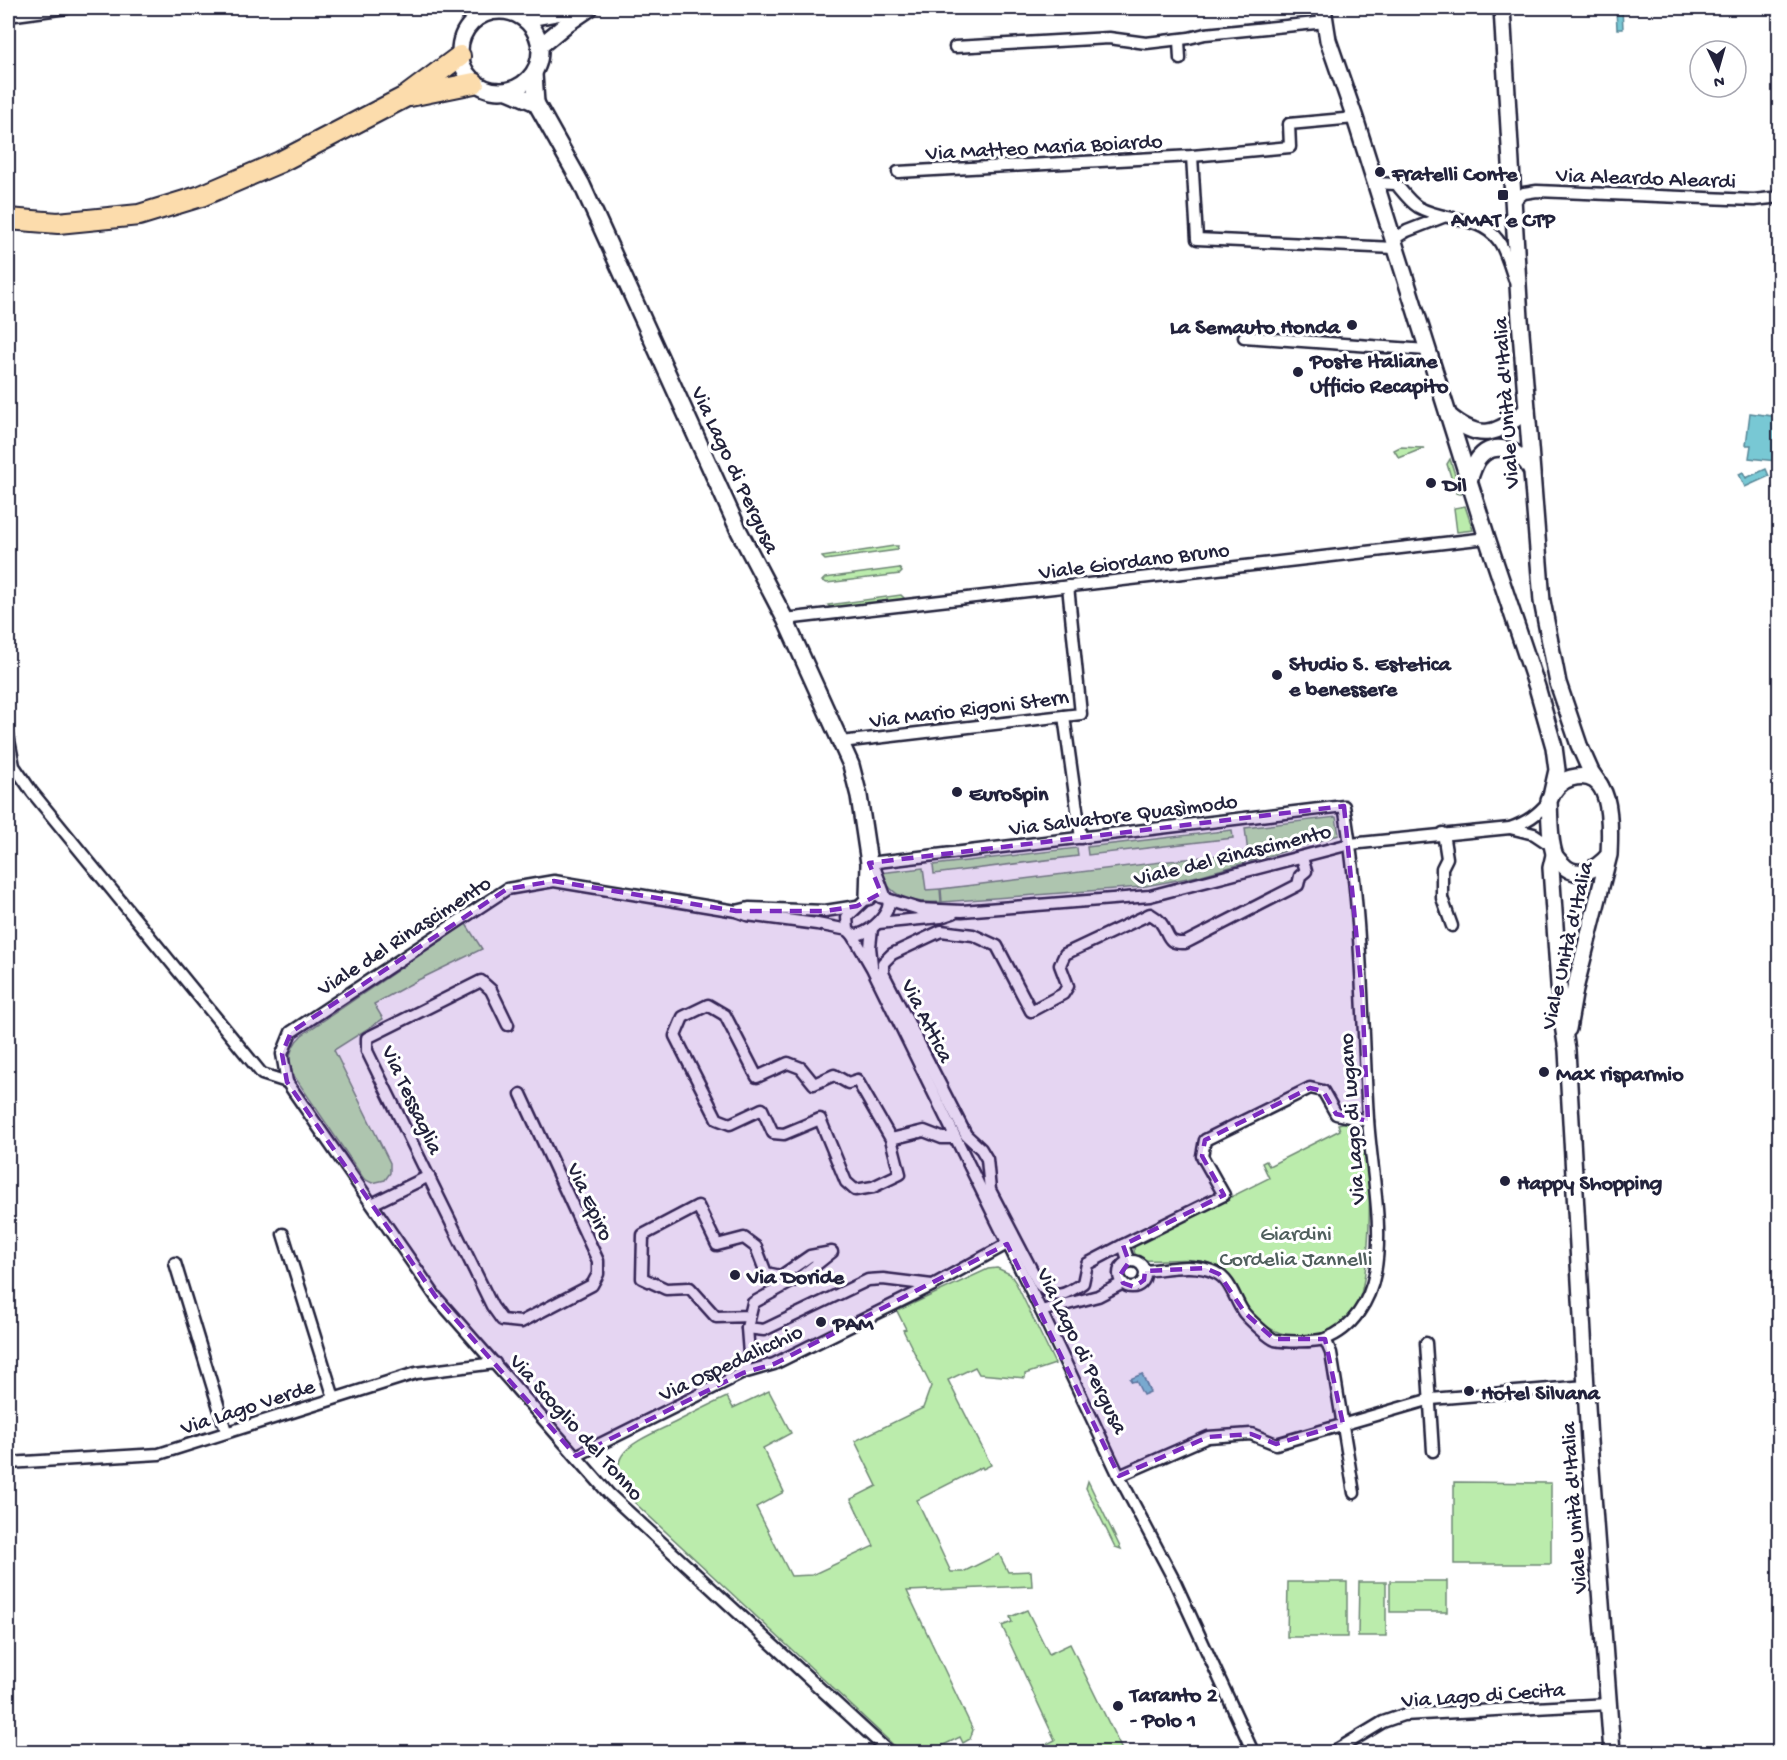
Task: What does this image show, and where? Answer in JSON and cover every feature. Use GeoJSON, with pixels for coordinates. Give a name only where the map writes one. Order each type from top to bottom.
{"type":"FeatureCollection","features":[{"type":"Feature","properties":{"kind":"highway"},"geometry":{"type":"LineString","coordinates":[[8,219],[58,223],[140,215],[201,196],[280,162],[405,97],[460,56]]}},
{"type":"Feature","properties":{"kind":"highway"},"geometry":{"type":"LineString","coordinates":[[405,97],[474,83]]}},
{"type":"Feature","properties":{"kind":"main road"},"geometry":{"type":"LineString","coordinates":[[466,8],[466,29]]}},
{"type":"Feature","properties":{"kind":"main road"},"geometry":{"type":"LineString","coordinates":[[525,19],[574,8]]}},
{"type":"Feature","properties":{"kind":"main road"},"geometry":{"type":"LineString","coordinates":[[540,46],[590,8]]}},
{"type":"Feature","properties":{"kind":"main road","name":"Viale Unità d'Italia"},"geometry":{"type":"LineString","coordinates":[[1502,8],[1509,153],[1542,601],[1558,683],[1579,745],[1608,804],[1609,855],[1575,989],[1565,1044]]}},
{"type":"Feature","properties":{"kind":"main road"},"geometry":{"type":"LineString","coordinates":[[508,91],[527,82],[534,74],[540,56],[540,46],[532,26],[525,19],[514,13],[486,10],[466,29],[460,42],[462,66],[474,83],[496,91],[508,91],[536,103]]}},
{"type":"Feature","properties":{"kind":"main road","name":"Viale Unità d'Italia"},"geometry":{"type":"LineString","coordinates":[[1324,15],[1328,40],[1537,687],[1554,747],[1557,770],[1551,796],[1553,851],[1551,868],[1565,1044],[1612,1752]]}},
{"type":"Feature","properties":{"kind":"main road","name":"Via Lago di Pergusa"},"geometry":{"type":"LineString","coordinates":[[534,74],[536,103],[582,185],[739,531],[785,619],[841,742],[854,775],[873,899]]}},
{"type":"Feature","properties":{"kind":"main road"},"geometry":{"type":"LineString","coordinates":[[1448,415],[1466,428],[1481,432],[1495,432],[1513,422],[1527,410]]}},
{"type":"Feature","properties":{"kind":"main road"},"geometry":{"type":"LineString","coordinates":[[1469,480],[1479,458],[1496,449],[1506,449],[1519,454],[1532,473]]}},
{"type":"Feature","properties":{"kind":"main road"},"geometry":{"type":"LineString","coordinates":[[1551,796],[1563,780],[1580,775],[1591,778],[1600,785]]}},
{"type":"Feature","properties":{"kind":"main road","name":"Viale Unità d'Italia"},"geometry":{"type":"LineString","coordinates":[[1553,851],[1564,867],[1575,872],[1588,872],[1600,866],[1609,855]]}},
{"type":"Feature","properties":{"kind":"street"},"geometry":{"type":"LineString","coordinates":[[8,16],[67,8]]}},
{"type":"Feature","properties":{"kind":"street"},"geometry":{"type":"LineString","coordinates":[[955,47],[1109,38],[1146,43],[1324,15]]}},
{"type":"Feature","properties":{"kind":"street"},"geometry":{"type":"LineString","coordinates":[[1179,39],[1180,58]]}},
{"type":"Feature","properties":{"kind":"street","name":"Via Matteo Maria Boiardo"},"geometry":{"type":"LineString","coordinates":[[898,172],[1192,156],[1290,147],[1289,124],[1355,118]]}},
{"type":"Feature","properties":{"kind":"street"},"geometry":{"type":"LineString","coordinates":[[1192,156],[1197,239],[1394,244],[1407,231],[1443,217]]}},
{"type":"Feature","properties":{"kind":"street"},"geometry":{"type":"LineString","coordinates":[[1374,183],[1396,184],[1417,206],[1443,217],[1484,226],[1499,241],[1519,291]]}},
{"type":"Feature","properties":{"kind":"street","name":"Via Aleardo Aleardi"},"geometry":{"type":"LineString","coordinates":[[1514,201],[1524,193],[1538,191],[1754,200],[1779,197]]}},
{"type":"Feature","properties":{"kind":"street"},"geometry":{"type":"LineString","coordinates":[[1244,338],[1427,350]]}},
{"type":"Feature","properties":{"kind":"street","name":"Viale Giordano Bruno"},"geometry":{"type":"LineString","coordinates":[[785,619],[1487,538]]}},
{"type":"Feature","properties":{"kind":"street","name":"Via Mario Rigoni Stern"},"geometry":{"type":"LineString","coordinates":[[841,742],[1081,714],[1068,586]]}},
{"type":"Feature","properties":{"kind":"street"},"geometry":{"type":"LineString","coordinates":[[1064,716],[1081,838]]}},
{"type":"Feature","properties":{"kind":"street"},"geometry":{"type":"LineString","coordinates":[[8,735],[14,766],[32,792],[261,1074],[287,1082]]}},
{"type":"Feature","properties":{"kind":"street","name":"Viale del Rinascimento"},"geometry":{"type":"LineString","coordinates":[[962,911],[1150,896],[1350,844],[1510,828],[1526,822],[1539,813],[1551,796]]}},
{"type":"Feature","properties":{"kind":"street","name":"Via Salvatore Quasìmodo"},"geometry":{"type":"LineString","coordinates":[[869,863],[1356,805]]}},
{"type":"Feature","properties":{"kind":"street"},"geometry":{"type":"LineString","coordinates":[[1344,806],[1350,844]]}},
{"type":"Feature","properties":{"kind":"street","name":"Viale del Rinascimento"},"geometry":{"type":"LineString","coordinates":[[1510,828],[1534,834],[1553,851]]}},
{"type":"Feature","properties":{"kind":"street"},"geometry":{"type":"LineString","coordinates":[[1443,833],[1447,858],[1442,868],[1442,898],[1452,926]]}},
{"type":"Feature","properties":{"kind":"street","name":"Via Lago di Lugano"},"geometry":{"type":"LineString","coordinates":[[1325,1339],[1341,1330],[1360,1312],[1375,1273],[1377,1229],[1350,844]]}},
{"type":"Feature","properties":{"kind":"street","name":"Via Attica"},"geometry":{"type":"LineString","coordinates":[[987,1159],[981,1149],[966,1135],[883,973],[883,963],[892,954],[941,931],[973,935],[997,946],[1031,1011],[1063,994],[1068,986],[1060,965],[1065,954],[1150,914],[1161,923],[1168,938],[1176,944],[1185,943],[1298,885],[1300,876],[1306,871],[1302,858]]}},
{"type":"Feature","properties":{"kind":"street","name":"Viale del Rinascimento"},"geometry":{"type":"LineString","coordinates":[[287,1082],[282,1054],[291,1032],[507,889],[554,881],[736,911],[747,915],[817,924],[850,932]]}},
{"type":"Feature","properties":{"kind":"street"},"geometry":{"type":"LineString","coordinates":[[873,899],[888,910],[865,933],[850,932],[847,916],[873,899],[919,909],[962,911]]}},
{"type":"Feature","properties":{"kind":"street","name":"Viale del Rinascimento"},"geometry":{"type":"LineString","coordinates":[[736,911],[749,908],[825,911],[873,899]]}},
{"type":"Feature","properties":{"kind":"street"},"geometry":{"type":"LineString","coordinates":[[875,925],[941,917],[962,911]]}},
{"type":"Feature","properties":{"kind":"street"},"geometry":{"type":"LineString","coordinates":[[872,968],[870,946],[875,925]]}},
{"type":"Feature","properties":{"kind":"street","name":"Via Lago di Pergusa"},"geometry":{"type":"LineString","coordinates":[[850,932],[872,968],[1041,1311],[1119,1476],[1175,1582],[1253,1752]]}},
{"type":"Feature","properties":{"kind":"street","name":"Via Tessaglia"},"geometry":{"type":"LineString","coordinates":[[429,1176],[367,1051],[367,1038],[481,981],[491,990],[508,1025]]}},
{"type":"Feature","properties":{"kind":"street"},"geometry":{"type":"LineString","coordinates":[[708,1005],[725,1016],[757,1077],[788,1063],[801,1068],[814,1084],[834,1075],[848,1083],[857,1080],[891,1139],[900,1174],[873,1187],[855,1190],[846,1182],[820,1119],[784,1134],[773,1133],[762,1109],[730,1124],[717,1119],[675,1036],[683,1017],[708,1005]]}},
{"type":"Feature","properties":{"kind":"street","name":"Via Scoglio del Tonno"},"geometry":{"type":"LineString","coordinates":[[287,1082],[436,1297],[609,1494],[889,1752]]}},
{"type":"Feature","properties":{"kind":"street"},"geometry":{"type":"LineString","coordinates":[[969,1167],[987,1159],[990,1190],[1040,1284],[1046,1292],[1056,1295],[1070,1292],[1083,1283],[1087,1264],[1224,1195],[1202,1155],[1205,1140],[1310,1088],[1323,1090],[1336,1114],[1368,1121]]}},
{"type":"Feature","properties":{"kind":"street","name":"Via Epiro"},"geometry":{"type":"LineString","coordinates":[[429,1176],[492,1306],[502,1320],[520,1322],[592,1285],[598,1274],[598,1261],[520,1094]]}},
{"type":"Feature","properties":{"kind":"street"},"geometry":{"type":"LineString","coordinates":[[891,1139],[924,1131],[942,1138],[956,1138]]}},
{"type":"Feature","properties":{"kind":"street"},"geometry":{"type":"LineString","coordinates":[[372,1204],[429,1176]]}},
{"type":"Feature","properties":{"kind":"street"},"geometry":{"type":"LineString","coordinates":[[743,1372],[749,1354],[747,1328],[750,1317],[753,1303],[802,1276],[832,1252],[810,1256],[781,1276],[766,1273],[756,1247],[744,1238],[717,1245],[698,1206],[643,1234],[642,1278],[666,1288],[690,1288],[716,1317],[750,1317]]}},
{"type":"Feature","properties":{"kind":"street"},"geometry":{"type":"LineString","coordinates":[[282,1234],[334,1398]]}},
{"type":"Feature","properties":{"kind":"street","name":"Via Ospedalicchio"},"geometry":{"type":"LineString","coordinates":[[576,1456],[743,1372],[774,1364],[933,1285],[1007,1244]]}},
{"type":"Feature","properties":{"kind":"street"},"geometry":{"type":"LineString","coordinates":[[1123,1245],[1130,1262]]}},
{"type":"Feature","properties":{"kind":"street"},"geometry":{"type":"LineString","coordinates":[[1130,1262],[1140,1265],[1144,1271],[1144,1280],[1138,1286],[1130,1287],[1123,1283],[1120,1271],[1125,1264],[1130,1262]]}},
{"type":"Feature","properties":{"kind":"street"},"geometry":{"type":"LineString","coordinates":[[175,1263],[226,1431]]}},
{"type":"Feature","properties":{"kind":"street"},"geometry":{"type":"LineString","coordinates":[[1144,1271],[1205,1268],[1219,1274],[1245,1313],[1274,1339],[1306,1341],[1325,1339],[1330,1353],[1354,1493]]}},
{"type":"Feature","properties":{"kind":"street"},"geometry":{"type":"LineString","coordinates":[[747,1328],[764,1330],[868,1280],[883,1279],[933,1285]]}},
{"type":"Feature","properties":{"kind":"street"},"geometry":{"type":"LineString","coordinates":[[1041,1311],[1098,1296],[1123,1283]]}},
{"type":"Feature","properties":{"kind":"street"},"geometry":{"type":"LineString","coordinates":[[1426,1343],[1433,1450]]}},
{"type":"Feature","properties":{"kind":"street","name":"Via Lago Verde"},"geometry":{"type":"LineString","coordinates":[[8,1463],[159,1454],[416,1373],[495,1363]]}},
{"type":"Feature","properties":{"kind":"street"},"geometry":{"type":"LineString","coordinates":[[1119,1476],[1208,1437],[1251,1434],[1275,1444],[1431,1399],[1586,1386]]}},
{"type":"Feature","properties":{"kind":"street","name":"Via Lago di Cecita"},"geometry":{"type":"LineString","coordinates":[[1333,1752],[1383,1722],[1403,1715],[1609,1704]]}},
{"type":"Feature","properties":{"kind":"highlighted area"},"geometry":{"type":"Polygon","coordinates":[[[1344,806],[1362,993],[1368,1121],[1336,1114],[1323,1091],[1310,1088],[1205,1140],[1202,1156],[1224,1195],[1123,1245],[1129,1262],[1120,1275],[1123,1283],[1134,1287],[1144,1280],[1145,1271],[1205,1268],[1219,1274],[1245,1313],[1274,1339],[1325,1339],[1343,1424],[1276,1444],[1251,1434],[1208,1437],[1119,1476],[1007,1244],[774,1364],[743,1373],[576,1456],[436,1297],[287,1082],[282,1054],[291,1032],[507,889],[554,881],[736,911],[825,911],[857,906],[881,893],[869,863],[1344,806]]]}},
{"type":"Feature","properties":{"kind":"green space"},"geometry":{"type":"Polygon","coordinates":[[[1400,447],[1424,448],[1399,458],[1394,450],[1400,447]]]}},
{"type":"Feature","properties":{"kind":"green space"},"geometry":{"type":"Polygon","coordinates":[[[1450,459],[1461,494],[1456,493],[1447,464],[1450,459]]]}},
{"type":"Feature","properties":{"kind":"green space"},"geometry":{"type":"Polygon","coordinates":[[[1465,506],[1473,530],[1457,532],[1454,508],[1465,506]]]}},
{"type":"Feature","properties":{"kind":"green space"},"geometry":{"type":"Polygon","coordinates":[[[898,546],[897,550],[825,560],[822,557],[898,546]]]}},
{"type":"Feature","properties":{"kind":"green space"},"geometry":{"type":"Polygon","coordinates":[[[899,568],[902,572],[900,574],[827,583],[822,581],[825,578],[899,568]]]}},
{"type":"Feature","properties":{"kind":"green space"},"geometry":{"type":"Polygon","coordinates":[[[901,595],[904,598],[901,600],[831,608],[828,605],[901,595]]]}},
{"type":"Feature","properties":{"kind":"green space"},"geometry":{"type":"Polygon","coordinates":[[[1336,817],[1339,835],[1249,862],[1245,828],[1336,817]]]}},
{"type":"Feature","properties":{"kind":"green space"},"geometry":{"type":"Polygon","coordinates":[[[1232,830],[1233,838],[1088,855],[1087,847],[1232,830]]]}},
{"type":"Feature","properties":{"kind":"green space"},"geometry":{"type":"Polygon","coordinates":[[[1077,848],[1078,856],[934,874],[933,865],[1077,848]]]}},
{"type":"Feature","properties":{"kind":"green space"},"geometry":{"type":"Polygon","coordinates":[[[1243,852],[1245,863],[1198,876],[1141,887],[942,902],[941,889],[1243,852]]]}},
{"type":"Feature","properties":{"kind":"green space"},"geometry":{"type":"Polygon","coordinates":[[[923,868],[926,890],[940,889],[941,902],[913,901],[905,898],[891,889],[880,873],[923,868]]]}},
{"type":"Feature","properties":{"kind":"green space"},"geometry":{"type":"Polygon","coordinates":[[[466,924],[482,949],[374,1004],[383,1019],[334,1050],[390,1163],[390,1173],[385,1180],[372,1183],[364,1179],[292,1073],[290,1057],[292,1048],[302,1035],[466,924]]]}},
{"type":"Feature","properties":{"kind":"green space","name":"Giardini Cordelia Jannelli"},"geometry":{"type":"Polygon","coordinates":[[[1347,1122],[1359,1128],[1364,1141],[1369,1187],[1368,1243],[1362,1290],[1357,1304],[1347,1318],[1334,1329],[1310,1337],[1280,1333],[1254,1317],[1231,1279],[1213,1265],[1196,1260],[1141,1260],[1135,1254],[1135,1245],[1269,1178],[1262,1163],[1266,1161],[1269,1166],[1340,1130],[1338,1124],[1347,1122]]]}},
{"type":"Feature","properties":{"kind":"green space"},"geometry":{"type":"Polygon","coordinates":[[[997,1268],[1010,1274],[1016,1283],[1055,1364],[1025,1374],[1025,1378],[979,1374],[975,1367],[948,1380],[991,1465],[983,1469],[982,1467],[917,1500],[951,1572],[963,1572],[999,1554],[1008,1572],[1031,1571],[1032,1586],[907,1591],[973,1730],[970,1739],[963,1743],[960,1737],[929,1752],[903,1750],[901,1752],[634,1502],[619,1474],[619,1463],[623,1454],[641,1440],[712,1404],[727,1397],[733,1408],[769,1391],[791,1433],[763,1448],[784,1492],[756,1507],[791,1576],[812,1575],[874,1546],[851,1499],[877,1486],[855,1441],[923,1408],[931,1386],[903,1330],[906,1329],[897,1311],[988,1269],[997,1268]]]}},
{"type":"Feature","properties":{"kind":"green space"},"geometry":{"type":"Polygon","coordinates":[[[1088,1481],[1121,1549],[1115,1547],[1086,1488],[1088,1481]]]}},
{"type":"Feature","properties":{"kind":"green space"},"geometry":{"type":"Polygon","coordinates":[[[1454,1482],[1551,1483],[1551,1564],[1454,1564],[1454,1482]]]}},
{"type":"Feature","properties":{"kind":"green space"},"geometry":{"type":"Polygon","coordinates":[[[1390,1581],[1447,1581],[1447,1612],[1390,1612],[1390,1581]]]}},
{"type":"Feature","properties":{"kind":"green space"},"geometry":{"type":"Polygon","coordinates":[[[1288,1582],[1347,1582],[1347,1637],[1287,1637],[1288,1582]]]}},
{"type":"Feature","properties":{"kind":"green space"},"geometry":{"type":"Polygon","coordinates":[[[1359,1582],[1386,1582],[1386,1636],[1358,1636],[1359,1582]]]}},
{"type":"Feature","properties":{"kind":"green space"},"geometry":{"type":"Polygon","coordinates":[[[1027,1610],[1049,1654],[1070,1644],[1123,1752],[1032,1752],[1055,1740],[1002,1626],[1012,1622],[1010,1617],[1027,1610]]]}},
{"type":"Feature","properties":{"kind":"water"},"geometry":{"type":"Polygon","coordinates":[[[1616,8],[1622,8],[1623,29],[1617,29],[1616,8]]]}},
{"type":"Feature","properties":{"kind":"water"},"geometry":{"type":"Polygon","coordinates":[[[1750,413],[1779,417],[1779,452],[1777,452],[1776,461],[1749,458],[1751,445],[1746,445],[1750,413]]]}},
{"type":"Feature","properties":{"kind":"water"},"geometry":{"type":"Polygon","coordinates":[[[1766,469],[1769,476],[1745,487],[1739,474],[1743,472],[1746,478],[1766,469]]]}},
{"type":"Feature","properties":{"kind":"water"},"geometry":{"type":"Polygon","coordinates":[[[1142,1374],[1150,1392],[1143,1395],[1136,1381],[1132,1382],[1130,1379],[1142,1374]]]}},
{"type":"Feature","properties":{"kind":"place","name":"Fratelli Conte"},"geometry":{"type":"Point","coordinates":[1380,172]}},
{"type":"Feature","properties":{"kind":"place","name":"AMAT e CTP"},"geometry":{"type":"Point","coordinates":[1503,195]}},
{"type":"Feature","properties":{"kind":"place","name":"La Semauto Honda"},"geometry":{"type":"Point","coordinates":[1352,325]}},
{"type":"Feature","properties":{"kind":"place","name":"Poste Italiane Ufficio Recapito"},"geometry":{"type":"Point","coordinates":[1298,372]}},
{"type":"Feature","properties":{"kind":"place","name":"Dil"},"geometry":{"type":"Point","coordinates":[1431,483]}},
{"type":"Feature","properties":{"kind":"place","name":"Studio S. Estetica e benessere"},"geometry":{"type":"Point","coordinates":[1277,675]}},
{"type":"Feature","properties":{"kind":"place","name":"EuroSpin"},"geometry":{"type":"Point","coordinates":[957,792]}},
{"type":"Feature","properties":{"kind":"place","name":"Max risparmio"},"geometry":{"type":"Point","coordinates":[1544,1072]}},
{"type":"Feature","properties":{"kind":"place","name":"Happy Shopping"},"geometry":{"type":"Point","coordinates":[1505,1181]}},
{"type":"Feature","properties":{"kind":"place","name":"Via Doride"},"geometry":{"type":"Point","coordinates":[735,1275]}},
{"type":"Feature","properties":{"kind":"place","name":"PAM"},"geometry":{"type":"Point","coordinates":[821,1322]}},
{"type":"Feature","properties":{"kind":"place","name":"Hotel Silvana"},"geometry":{"type":"Point","coordinates":[1469,1391]}},
{"type":"Feature","properties":{"kind":"place","name":"Taranto 2 - Polo 1"},"geometry":{"type":"Point","coordinates":[1118,1706]}}]}
